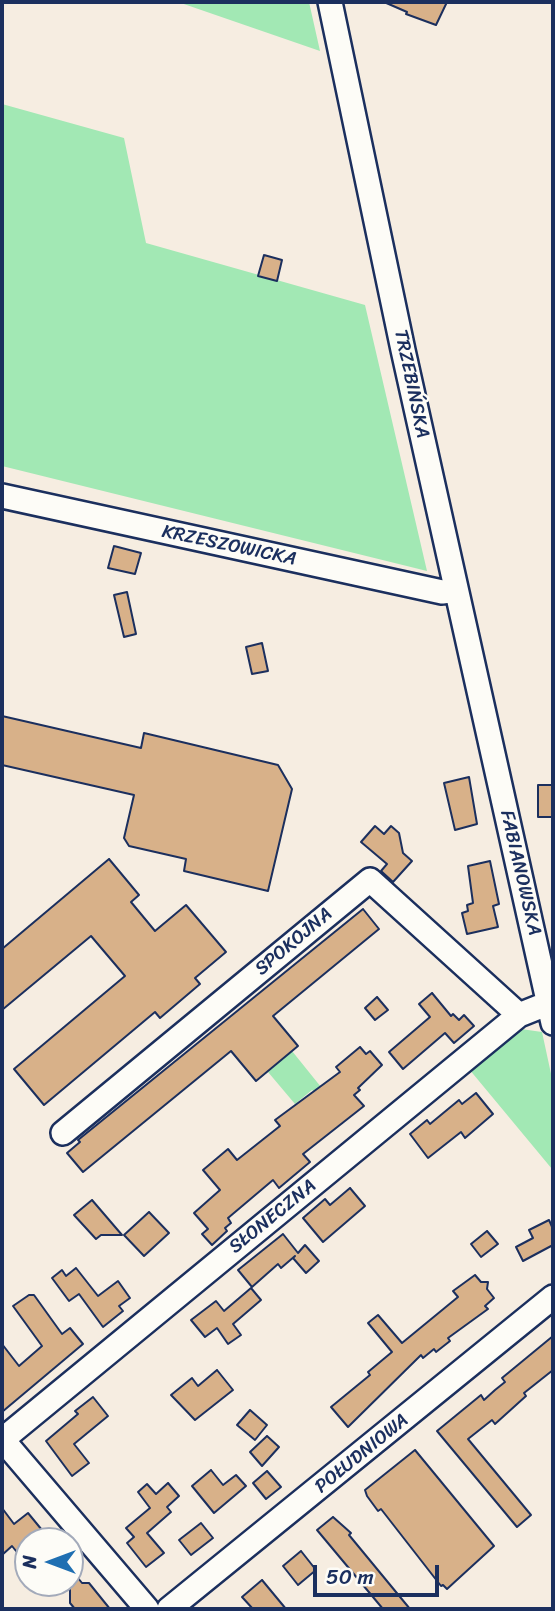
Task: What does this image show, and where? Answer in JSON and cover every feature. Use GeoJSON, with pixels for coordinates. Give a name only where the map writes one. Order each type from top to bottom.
{"type":"FeatureCollection","features":[{"type":"Feature","properties":{"kind":"street","name":"TRZEBIŃSKA"},"geometry":{"type":"LineString","coordinates":[[330,2],[496,765]]}},
{"type":"Feature","properties":{"kind":"street","name":"KRZESZOWICKA"},"geometry":{"type":"LineString","coordinates":[[2,496],[442,592],[457,590]]}},
{"type":"Feature","properties":{"kind":"street","name":"FABIANOWSKA"},"geometry":{"type":"LineString","coordinates":[[496,765],[551,1013]]}},
{"type":"Feature","properties":{"kind":"street","name":"SPOKOJNA"},"geometry":{"type":"LineString","coordinates":[[63,1133],[370,880],[519,1015]]}},
{"type":"Feature","properties":{"kind":"street","name":"SŁONECZNA"},"geometry":{"type":"LineString","coordinates":[[2,1440],[519,1015],[551,1013]]}},
{"type":"Feature","properties":{"kind":"street","name":"POŁUDNIOWA"},"geometry":{"type":"LineString","coordinates":[[169,1609],[553,1297]]}},
{"type":"Feature","properties":{"kind":"street"},"geometry":{"type":"LineString","coordinates":[[2,1440],[147,1609]]}},
{"type":"Feature","properties":{"kind":"green space"},"geometry":{"type":"Polygon","coordinates":[[[178,2],[309,2],[320,51],[178,2]]]}},
{"type":"Feature","properties":{"kind":"green space"},"geometry":{"type":"Polygon","coordinates":[[[2,104],[124,138],[146,243],[365,305],[427,571],[2,466],[2,104]]]}},
{"type":"Feature","properties":{"kind":"green space"},"geometry":{"type":"Polygon","coordinates":[[[521,1029],[542,1032],[553,1083],[552,1169],[469,1069],[521,1029]]]}},
{"type":"Feature","properties":{"kind":"green space"},"geometry":{"type":"Polygon","coordinates":[[[292,1051],[321,1087],[315,1092],[312,1090],[295,1104],[268,1072],[292,1051]]]}},
{"type":"Feature","properties":{"kind":"building"},"geometry":{"type":"Polygon","coordinates":[[[384,2],[447,2],[436,25],[384,2]]]}},
{"type":"Feature","properties":{"kind":"building"},"geometry":{"type":"Polygon","coordinates":[[[264,255],[282,260],[277,281],[258,276],[264,255]]]}},
{"type":"Feature","properties":{"kind":"building"},"geometry":{"type":"Polygon","coordinates":[[[114,546],[141,553],[135,574],[108,568],[114,546]]]}},
{"type":"Feature","properties":{"kind":"building"},"geometry":{"type":"Polygon","coordinates":[[[127,592],[136,634],[124,637],[114,595],[127,592]]]}},
{"type":"Feature","properties":{"kind":"building"},"geometry":{"type":"Polygon","coordinates":[[[262,643],[268,671],[252,674],[246,647],[262,643]]]}},
{"type":"Feature","properties":{"kind":"building"},"geometry":{"type":"Polygon","coordinates":[[[2,716],[141,748],[144,733],[278,765],[292,789],[268,891],[184,871],[186,859],[129,846],[124,838],[134,795],[2,765],[2,716]]]}},
{"type":"Feature","properties":{"kind":"building"},"geometry":{"type":"Polygon","coordinates":[[[469,777],[477,824],[455,830],[444,783],[469,777]]]}},
{"type":"Feature","properties":{"kind":"building"},"geometry":{"type":"Polygon","coordinates":[[[538,785],[553,785],[553,817],[538,817],[538,785]]]}},
{"type":"Feature","properties":{"kind":"building"},"geometry":{"type":"Polygon","coordinates":[[[375,826],[384,834],[391,826],[399,833],[403,853],[412,861],[393,882],[381,871],[387,864],[361,842],[375,826]]]}},
{"type":"Feature","properties":{"kind":"building"},"geometry":{"type":"Polygon","coordinates":[[[109,859],[139,895],[131,902],[155,931],[186,905],[226,952],[195,978],[200,984],[160,1018],[155,1012],[44,1105],[14,1069],[125,976],[91,936],[2,1010],[2,949],[109,859]]]}},
{"type":"Feature","properties":{"kind":"building"},"geometry":{"type":"Polygon","coordinates":[[[490,861],[499,904],[493,906],[498,927],[467,934],[462,913],[468,911],[467,905],[473,903],[468,866],[490,861]]]}},
{"type":"Feature","properties":{"kind":"building"},"geometry":{"type":"Polygon","coordinates":[[[363,909],[379,929],[273,1016],[298,1046],[256,1081],[231,1051],[83,1172],[67,1153],[80,1142],[78,1140],[363,909]]]}},
{"type":"Feature","properties":{"kind":"building"},"geometry":{"type":"Polygon","coordinates":[[[432,993],[451,1016],[453,1014],[459,1020],[464,1015],[474,1026],[454,1043],[445,1033],[403,1069],[389,1052],[430,1017],[419,1004],[432,993]]]}},
{"type":"Feature","properties":{"kind":"building"},"geometry":{"type":"Polygon","coordinates":[[[377,997],[388,1010],[375,1020],[365,1008],[377,997]]]}},
{"type":"Feature","properties":{"kind":"building"},"geometry":{"type":"Polygon","coordinates":[[[360,1047],[366,1054],[370,1051],[382,1065],[354,1095],[364,1106],[303,1154],[310,1162],[279,1188],[273,1180],[228,1218],[231,1223],[225,1228],[227,1231],[212,1245],[202,1234],[208,1229],[194,1213],[220,1190],[203,1170],[228,1149],[237,1160],[280,1126],[275,1120],[340,1072],[336,1067],[360,1047]]]}},
{"type":"Feature","properties":{"kind":"building"},"geometry":{"type":"Polygon","coordinates":[[[476,1093],[493,1114],[465,1138],[461,1132],[428,1158],[410,1134],[427,1120],[430,1124],[459,1100],[462,1104],[476,1093]]]}},
{"type":"Feature","properties":{"kind":"building"},"geometry":{"type":"Polygon","coordinates":[[[350,1188],[365,1206],[323,1242],[303,1218],[325,1199],[330,1205],[350,1188]]]}},
{"type":"Feature","properties":{"kind":"building"},"geometry":{"type":"Polygon","coordinates":[[[92,1200],[122,1235],[101,1235],[96,1239],[74,1215],[92,1200]]]}},
{"type":"Feature","properties":{"kind":"building"},"geometry":{"type":"Polygon","coordinates":[[[149,1212],[169,1233],[144,1256],[124,1235],[149,1212]]]}},
{"type":"Feature","properties":{"kind":"building"},"geometry":{"type":"Polygon","coordinates":[[[549,1220],[553,1229],[553,1245],[523,1261],[516,1247],[533,1238],[529,1230],[549,1220]]]}},
{"type":"Feature","properties":{"kind":"building"},"geometry":{"type":"Polygon","coordinates":[[[487,1231],[498,1244],[481,1257],[471,1244],[487,1231]]]}},
{"type":"Feature","properties":{"kind":"building"},"geometry":{"type":"Polygon","coordinates":[[[283,1234],[298,1253],[305,1245],[319,1261],[306,1273],[293,1258],[295,1256],[281,1268],[278,1264],[252,1287],[238,1270],[283,1234]]]}},
{"type":"Feature","properties":{"kind":"building"},"geometry":{"type":"Polygon","coordinates":[[[76,1268],[98,1296],[118,1281],[130,1298],[119,1306],[123,1311],[103,1327],[79,1294],[69,1301],[52,1278],[62,1270],[66,1276],[76,1268]]]}},
{"type":"Feature","properties":{"kind":"building"},"geometry":{"type":"Polygon","coordinates":[[[475,1275],[481,1282],[488,1282],[487,1289],[494,1298],[485,1306],[488,1309],[448,1338],[450,1341],[436,1352],[434,1349],[423,1358],[421,1355],[348,1427],[331,1407],[370,1375],[368,1372],[392,1352],[368,1323],[378,1315],[402,1343],[458,1297],[453,1291],[475,1275]]]}},
{"type":"Feature","properties":{"kind":"building"},"geometry":{"type":"Polygon","coordinates":[[[251,1288],[261,1300],[233,1324],[241,1335],[228,1344],[217,1328],[205,1337],[191,1320],[216,1301],[224,1311],[251,1288]]]}},
{"type":"Feature","properties":{"kind":"building"},"geometry":{"type":"Polygon","coordinates":[[[29,1295],[34,1295],[62,1334],[70,1328],[83,1344],[2,1412],[2,1344],[19,1366],[42,1346],[13,1306],[29,1295]]]}},
{"type":"Feature","properties":{"kind":"building"},"geometry":{"type":"Polygon","coordinates":[[[553,1336],[553,1370],[524,1393],[526,1396],[495,1424],[492,1420],[468,1439],[531,1515],[517,1527],[437,1431],[481,1395],[484,1400],[505,1382],[502,1378],[553,1336]]]}},
{"type":"Feature","properties":{"kind":"building"},"geometry":{"type":"Polygon","coordinates":[[[217,1370],[233,1390],[195,1420],[171,1395],[192,1378],[198,1386],[217,1370]]]}},
{"type":"Feature","properties":{"kind":"building"},"geometry":{"type":"Polygon","coordinates":[[[93,1397],[108,1416],[74,1444],[89,1463],[72,1476],[46,1441],[78,1414],[75,1411],[93,1397]]]}},
{"type":"Feature","properties":{"kind":"building"},"geometry":{"type":"Polygon","coordinates":[[[250,1410],[267,1425],[255,1440],[237,1425],[250,1410]]]}},
{"type":"Feature","properties":{"kind":"building"},"geometry":{"type":"Polygon","coordinates":[[[267,1436],[279,1447],[262,1466],[250,1452],[267,1436]]]}},
{"type":"Feature","properties":{"kind":"building"},"geometry":{"type":"Polygon","coordinates":[[[415,1450],[494,1546],[447,1589],[441,1586],[381,1509],[378,1511],[365,1490],[415,1450]]]}},
{"type":"Feature","properties":{"kind":"building"},"geometry":{"type":"Polygon","coordinates":[[[211,1470],[223,1485],[236,1475],[246,1486],[214,1513],[192,1486],[211,1470]]]}},
{"type":"Feature","properties":{"kind":"building"},"geometry":{"type":"Polygon","coordinates":[[[267,1471],[281,1487],[266,1499],[253,1483],[267,1471]]]}},
{"type":"Feature","properties":{"kind":"building"},"geometry":{"type":"Polygon","coordinates":[[[168,1483],[179,1496],[167,1507],[171,1512],[147,1533],[164,1553],[146,1567],[127,1543],[134,1537],[126,1528],[150,1508],[138,1492],[147,1484],[156,1494],[168,1483]]]}},
{"type":"Feature","properties":{"kind":"building"},"geometry":{"type":"Polygon","coordinates":[[[2,1508],[14,1524],[28,1513],[40,1527],[14,1527],[14,1548],[12,1546],[2,1555],[2,1508]]]}},
{"type":"Feature","properties":{"kind":"building"},"geometry":{"type":"Polygon","coordinates":[[[333,1517],[351,1533],[349,1535],[410,1609],[383,1609],[317,1530],[333,1517]]]}},
{"type":"Feature","properties":{"kind":"building"},"geometry":{"type":"Polygon","coordinates":[[[201,1523],[213,1538],[191,1555],[179,1540],[201,1523]]]}},
{"type":"Feature","properties":{"kind":"building"},"geometry":{"type":"Polygon","coordinates":[[[301,1551],[316,1570],[298,1585],[283,1566],[301,1551]]]}},
{"type":"Feature","properties":{"kind":"building"},"geometry":{"type":"Polygon","coordinates":[[[262,1580],[286,1609],[253,1609],[242,1597],[262,1580]]]}},
{"type":"Feature","properties":{"kind":"building"},"geometry":{"type":"Polygon","coordinates":[[[84,1583],[89,1583],[110,1609],[75,1609],[70,1603],[70,1597],[84,1597],[84,1583]]]}}]}
